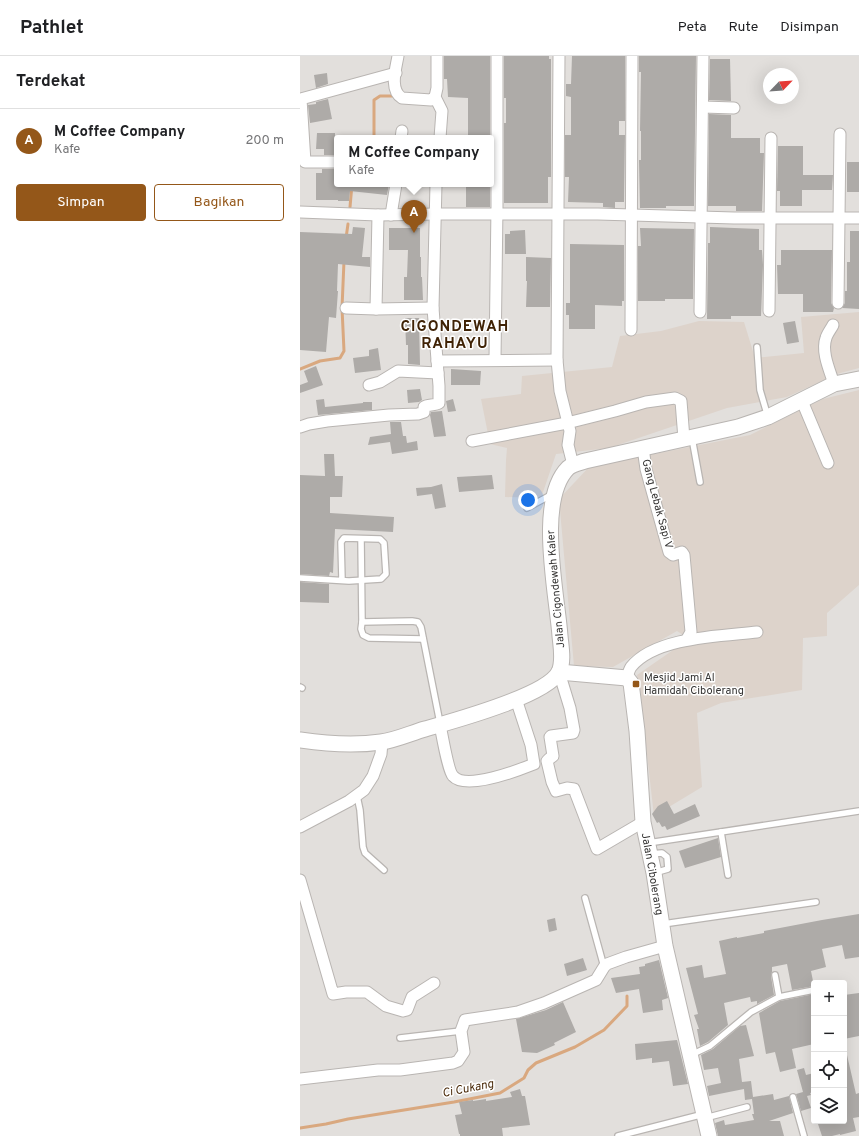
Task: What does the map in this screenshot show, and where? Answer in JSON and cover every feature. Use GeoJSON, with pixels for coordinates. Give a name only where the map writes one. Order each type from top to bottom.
{"type":"FeatureCollection","features":[{"type":"Feature","properties":{"kind":"main road"},"geometry":{"type":"LineString","coordinates":[[573,465],[585,461],[738,427],[768,417],[834,384],[859,379]]}},
{"type":"Feature","properties":{"kind":"main road","name":"Jalan Cigondewah Kaler"},"geometry":{"type":"LineString","coordinates":[[559,672],[562,662],[559,613],[551,558],[551,530],[555,492],[566,470],[573,465]]}},
{"type":"Feature","properties":{"kind":"main road"},"geometry":{"type":"LineString","coordinates":[[300,740],[345,745],[382,742],[484,712],[516,699],[552,681],[559,672],[627,678]]}},
{"type":"Feature","properties":{"kind":"main road","name":"Jalan Cibolerang"},"geometry":{"type":"LineString","coordinates":[[627,678],[631,683],[634,708],[643,822],[654,873],[661,924],[709,1136]]}},
{"type":"Feature","properties":{"kind":"street"},"geometry":{"type":"LineString","coordinates":[[398,56],[394,86],[399,97],[431,100],[435,97]]}},
{"type":"Feature","properties":{"kind":"street"},"geometry":{"type":"LineString","coordinates":[[437,56],[437,88],[435,97],[442,111],[440,135]]}},
{"type":"Feature","properties":{"kind":"street"},"geometry":{"type":"LineString","coordinates":[[495,360],[497,56]]}},
{"type":"Feature","properties":{"kind":"street"},"geometry":{"type":"LineString","coordinates":[[559,56],[557,360],[560,391],[570,436],[568,445],[573,465]]}},
{"type":"Feature","properties":{"kind":"street"},"geometry":{"type":"LineString","coordinates":[[631,330],[632,56]]}},
{"type":"Feature","properties":{"kind":"street"},"geometry":{"type":"LineString","coordinates":[[700,312],[703,56]]}},
{"type":"Feature","properties":{"kind":"street"},"geometry":{"type":"LineString","coordinates":[[334,162],[305,162],[301,99],[396,73]]}},
{"type":"Feature","properties":{"kind":"street"},"geometry":{"type":"LineString","coordinates":[[703,107],[734,108]]}},
{"type":"Feature","properties":{"kind":"street"},"geometry":{"type":"LineString","coordinates":[[838,303],[840,134]]}},
{"type":"Feature","properties":{"kind":"street"},"geometry":{"type":"LineString","coordinates":[[769,311],[771,138]]}},
{"type":"Feature","properties":{"kind":"street"},"geometry":{"type":"LineString","coordinates":[[391,215],[396,187]]}},
{"type":"Feature","properties":{"kind":"street"},"geometry":{"type":"LineString","coordinates":[[300,427],[334,420],[418,414],[424,412],[424,407],[427,405],[435,405],[439,403],[433,308],[436,187]]}},
{"type":"Feature","properties":{"kind":"street"},"geometry":{"type":"LineString","coordinates":[[300,212],[378,215],[558,214],[859,218]]}},
{"type":"Feature","properties":{"kind":"street"},"geometry":{"type":"LineString","coordinates":[[376,309],[378,215]]}},
{"type":"Feature","properties":{"kind":"street"},"geometry":{"type":"LineString","coordinates":[[346,308],[433,308]]}},
{"type":"Feature","properties":{"kind":"street"},"geometry":{"type":"LineString","coordinates":[[833,325],[824,344],[834,384]]}},
{"type":"Feature","properties":{"kind":"street"},"geometry":{"type":"LineString","coordinates":[[437,361],[557,360]]}},
{"type":"Feature","properties":{"kind":"street"},"geometry":{"type":"LineString","coordinates":[[369,385],[380,382],[398,371],[438,372]]}},
{"type":"Feature","properties":{"kind":"street"},"geometry":{"type":"LineString","coordinates":[[472,441],[567,423],[615,412],[646,402],[675,398],[681,401],[688,438]]}},
{"type":"Feature","properties":{"kind":"street"},"geometry":{"type":"LineString","coordinates":[[802,401],[828,462]]}},
{"type":"Feature","properties":{"kind":"street","name":"Gang Lebak Sapi V"},"geometry":{"type":"LineString","coordinates":[[643,448],[646,469],[668,552],[674,554],[682,552],[684,555],[691,632],[687,639]]}},
{"type":"Feature","properties":{"kind":"street"},"geometry":{"type":"LineString","coordinates":[[627,678],[631,668],[640,659],[655,650],[687,639],[756,632]]}},
{"type":"Feature","properties":{"kind":"street"},"geometry":{"type":"LineString","coordinates":[[440,725],[449,768],[453,777],[458,779],[477,781],[486,780],[547,761],[553,756],[550,737],[574,732],[570,708],[559,672]]}},
{"type":"Feature","properties":{"kind":"street"},"geometry":{"type":"LineString","coordinates":[[516,699],[531,745],[534,764]]}},
{"type":"Feature","properties":{"kind":"street"},"geometry":{"type":"LineString","coordinates":[[300,827],[357,796],[364,790],[373,776],[381,754],[382,742]]}},
{"type":"Feature","properties":{"kind":"street"},"geometry":{"type":"LineString","coordinates":[[547,761],[552,782],[556,790],[567,788],[574,789],[597,849],[643,822]]}},
{"type":"Feature","properties":{"kind":"street"},"geometry":{"type":"LineString","coordinates":[[300,880],[333,994],[346,992],[367,992],[386,1006],[403,1011],[407,1010],[412,997],[434,983]]}},
{"type":"Feature","properties":{"kind":"street"},"geometry":{"type":"LineString","coordinates":[[300,1079],[378,1070],[400,1070],[453,1063],[458,1061],[464,1052],[461,1031],[463,1022],[467,1019],[518,1012],[544,1004],[596,980],[607,964],[665,946]]}},
{"type":"Feature","properties":{"kind":"lane"},"geometry":{"type":"LineString","coordinates":[[757,347],[760,390],[768,417]]}},
{"type":"Feature","properties":{"kind":"lane"},"geometry":{"type":"LineString","coordinates":[[688,438],[700,482]]}},
{"type":"Feature","properties":{"kind":"lane"},"geometry":{"type":"LineString","coordinates":[[527,508],[555,492]]}},
{"type":"Feature","properties":{"kind":"lane"},"geometry":{"type":"LineString","coordinates":[[300,578],[342,580],[381,578],[386,574],[384,543],[380,539],[344,538],[341,542],[342,580]]}},
{"type":"Feature","properties":{"kind":"lane"},"geometry":{"type":"LineString","coordinates":[[361,538],[363,635],[369,638],[423,639]]}},
{"type":"Feature","properties":{"kind":"lane"},"geometry":{"type":"LineString","coordinates":[[362,622],[418,622],[421,627],[440,725]]}},
{"type":"Feature","properties":{"kind":"lane"},"geometry":{"type":"LineString","coordinates":[[357,796],[365,853],[384,870]]}},
{"type":"Feature","properties":{"kind":"lane"},"geometry":{"type":"LineString","coordinates":[[648,849],[721,832],[859,811]]}},
{"type":"Feature","properties":{"kind":"lane"},"geometry":{"type":"LineString","coordinates":[[721,832],[728,874]]}},
{"type":"Feature","properties":{"kind":"lane"},"geometry":{"type":"LineString","coordinates":[[585,898],[604,967]]}},
{"type":"Feature","properties":{"kind":"lane"},"geometry":{"type":"LineString","coordinates":[[661,924],[816,902]]}},
{"type":"Feature","properties":{"kind":"lane"},"geometry":{"type":"LineString","coordinates":[[775,975],[779,997]]}},
{"type":"Feature","properties":{"kind":"lane"},"geometry":{"type":"LineString","coordinates":[[690,1055],[710,1046],[751,1012],[779,997],[811,991]]}},
{"type":"Feature","properties":{"kind":"lane"},"geometry":{"type":"LineString","coordinates":[[400,1038],[461,1031]]}},
{"type":"Feature","properties":{"kind":"lane"},"geometry":{"type":"LineString","coordinates":[[793,1097],[804,1136]]}},
{"type":"Feature","properties":{"kind":"lane"},"geometry":{"type":"LineString","coordinates":[[618,1136],[747,1107]]}},
{"type":"Feature","properties":{"kind":"shaded area"},"geometry":{"type":"Polygon","coordinates":[[[859,312],[859,368],[837,374],[787,397],[727,408],[609,448],[556,454],[541,498],[505,497],[507,448],[490,444],[481,399],[521,394],[522,376],[612,367],[620,336],[661,331],[699,321],[744,322],[755,358],[804,353],[801,317],[859,312]]]}},
{"type":"Feature","properties":{"kind":"shaded area"},"geometry":{"type":"Polygon","coordinates":[[[859,390],[859,585],[827,613],[827,636],[803,638],[802,690],[721,703],[697,713],[702,787],[654,816],[637,675],[689,639],[677,631],[613,667],[574,666],[559,499],[589,467],[750,435],[823,399],[859,390]]]}},
{"type":"Feature","properties":{"kind":"building"},"geometry":{"type":"Polygon","coordinates":[[[444,56],[490,56],[490,135],[468,135],[468,98],[448,97],[447,79],[444,79],[444,56]]]}},
{"type":"Feature","properties":{"kind":"building"},"geometry":{"type":"Polygon","coordinates":[[[504,56],[549,56],[549,59],[551,59],[551,177],[548,177],[548,203],[504,203],[504,123],[506,123],[506,98],[504,98],[504,56]]]}},
{"type":"Feature","properties":{"kind":"building"},"geometry":{"type":"Polygon","coordinates":[[[572,56],[625,56],[625,121],[619,121],[619,135],[625,135],[624,202],[615,202],[615,208],[603,207],[603,203],[568,202],[569,177],[565,177],[565,135],[571,135],[571,97],[566,96],[566,84],[571,84],[572,56]]]}},
{"type":"Feature","properties":{"kind":"building"},"geometry":{"type":"Polygon","coordinates":[[[639,56],[696,56],[694,206],[640,208],[639,160],[641,160],[641,72],[639,72],[639,56]]]}},
{"type":"Feature","properties":{"kind":"building"},"geometry":{"type":"Polygon","coordinates":[[[710,59],[730,59],[731,101],[709,100],[710,59]]]}},
{"type":"Feature","properties":{"kind":"building"},"geometry":{"type":"Polygon","coordinates":[[[327,73],[328,84],[316,88],[314,75],[327,73]]]}},
{"type":"Feature","properties":{"kind":"building"},"geometry":{"type":"Polygon","coordinates":[[[328,99],[332,119],[310,123],[308,105],[316,104],[316,102],[328,99]]]}},
{"type":"Feature","properties":{"kind":"building"},"geometry":{"type":"Polygon","coordinates":[[[709,114],[731,115],[731,138],[760,138],[760,153],[764,153],[762,211],[736,211],[736,206],[708,206],[709,114]]]}},
{"type":"Feature","properties":{"kind":"building"},"geometry":{"type":"Polygon","coordinates":[[[317,133],[335,133],[334,155],[324,155],[324,149],[316,149],[317,133]]]}},
{"type":"Feature","properties":{"kind":"building"},"geometry":{"type":"Polygon","coordinates":[[[778,146],[803,146],[803,175],[833,175],[832,190],[802,190],[802,206],[780,206],[780,191],[777,191],[778,146]]]}},
{"type":"Feature","properties":{"kind":"building"},"geometry":{"type":"Polygon","coordinates":[[[847,162],[859,162],[859,192],[847,192],[847,162]]]}},
{"type":"Feature","properties":{"kind":"building"},"geometry":{"type":"Polygon","coordinates":[[[322,169],[334,169],[334,187],[388,187],[387,195],[350,191],[349,201],[316,200],[316,173],[322,173],[322,169]]]}},
{"type":"Feature","properties":{"kind":"building"},"geometry":{"type":"Polygon","coordinates":[[[466,187],[490,187],[490,207],[466,207],[466,187]]]}},
{"type":"Feature","properties":{"kind":"building"},"geometry":{"type":"Polygon","coordinates":[[[353,227],[365,228],[362,257],[370,257],[370,267],[338,264],[336,318],[329,317],[326,352],[300,350],[300,232],[352,234],[353,227]]]}},
{"type":"Feature","properties":{"kind":"building"},"geometry":{"type":"Polygon","coordinates":[[[710,227],[759,229],[759,250],[762,250],[763,265],[761,316],[731,316],[731,319],[707,319],[708,243],[710,243],[710,227]]]}},
{"type":"Feature","properties":{"kind":"building"},"geometry":{"type":"Polygon","coordinates":[[[389,228],[420,228],[420,257],[423,300],[404,300],[404,277],[407,277],[408,250],[389,250],[389,228]]]}},
{"type":"Feature","properties":{"kind":"building"},"geometry":{"type":"Polygon","coordinates":[[[640,228],[694,229],[693,299],[638,301],[638,246],[641,246],[640,228]]]}},
{"type":"Feature","properties":{"kind":"building"},"geometry":{"type":"Polygon","coordinates":[[[525,230],[526,254],[505,254],[505,234],[510,234],[510,231],[525,230]]]}},
{"type":"Feature","properties":{"kind":"building"},"geometry":{"type":"Polygon","coordinates":[[[850,231],[859,231],[859,309],[842,308],[845,303],[845,291],[847,291],[847,262],[850,262],[850,231]]]}},
{"type":"Feature","properties":{"kind":"building"},"geometry":{"type":"Polygon","coordinates":[[[570,244],[624,245],[624,301],[622,301],[622,306],[595,305],[595,329],[569,329],[569,315],[566,315],[566,303],[570,303],[570,244]]]}},
{"type":"Feature","properties":{"kind":"building"},"geometry":{"type":"Polygon","coordinates":[[[781,250],[832,250],[831,303],[834,308],[833,312],[803,312],[803,294],[778,294],[777,265],[781,265],[781,250]]]}},
{"type":"Feature","properties":{"kind":"building"},"geometry":{"type":"Polygon","coordinates":[[[526,257],[551,258],[550,307],[526,307],[526,257]]]}},
{"type":"Feature","properties":{"kind":"building"},"geometry":{"type":"Polygon","coordinates":[[[405,318],[419,318],[420,365],[408,364],[408,345],[406,345],[405,318]]]}},
{"type":"Feature","properties":{"kind":"building"},"geometry":{"type":"Polygon","coordinates":[[[795,321],[799,342],[787,344],[783,323],[795,321]]]}},
{"type":"Feature","properties":{"kind":"building"},"geometry":{"type":"Polygon","coordinates":[[[378,348],[381,370],[355,373],[353,358],[369,356],[369,350],[378,348]]]}},
{"type":"Feature","properties":{"kind":"building"},"geometry":{"type":"Polygon","coordinates":[[[316,366],[323,385],[300,393],[300,385],[308,382],[304,371],[316,366]]]}},
{"type":"Feature","properties":{"kind":"building"},"geometry":{"type":"Polygon","coordinates":[[[451,369],[481,371],[480,385],[451,385],[451,369]]]}},
{"type":"Feature","properties":{"kind":"building"},"geometry":{"type":"Polygon","coordinates":[[[420,389],[422,400],[419,402],[408,403],[407,390],[420,389]]]}},
{"type":"Feature","properties":{"kind":"building"},"geometry":{"type":"Polygon","coordinates":[[[324,399],[325,407],[372,402],[372,410],[318,415],[316,400],[324,399]]]}},
{"type":"Feature","properties":{"kind":"building"},"geometry":{"type":"Polygon","coordinates":[[[453,399],[456,411],[448,412],[446,401],[453,399]]]}},
{"type":"Feature","properties":{"kind":"building"},"geometry":{"type":"Polygon","coordinates":[[[442,411],[446,436],[434,437],[430,415],[431,412],[442,411]]]}},
{"type":"Feature","properties":{"kind":"building"},"geometry":{"type":"Polygon","coordinates":[[[390,422],[401,422],[403,436],[406,436],[407,443],[417,441],[418,450],[392,454],[390,442],[368,445],[370,437],[391,434],[390,422]]]}},
{"type":"Feature","properties":{"kind":"building"},"geometry":{"type":"Polygon","coordinates":[[[324,454],[334,454],[335,476],[343,476],[342,497],[330,497],[330,513],[394,517],[393,532],[335,529],[333,573],[330,572],[329,576],[300,574],[300,475],[325,476],[324,454]]]}},
{"type":"Feature","properties":{"kind":"building"},"geometry":{"type":"Polygon","coordinates":[[[492,475],[494,489],[459,492],[457,477],[492,475]]]}},
{"type":"Feature","properties":{"kind":"building"},"geometry":{"type":"Polygon","coordinates":[[[442,484],[446,507],[435,509],[432,494],[417,496],[416,488],[431,487],[442,484]]]}},
{"type":"Feature","properties":{"kind":"building"},"geometry":{"type":"Polygon","coordinates":[[[300,582],[329,584],[329,603],[300,602],[300,582]]]}},
{"type":"Feature","properties":{"kind":"building"},"geometry":{"type":"Polygon","coordinates":[[[667,801],[674,814],[695,804],[700,816],[667,830],[665,826],[662,827],[659,822],[657,823],[652,814],[658,806],[667,801]]]}},
{"type":"Feature","properties":{"kind":"building"},"geometry":{"type":"Polygon","coordinates":[[[718,838],[721,857],[685,868],[679,851],[718,838]]]}},
{"type":"Feature","properties":{"kind":"building"},"geometry":{"type":"Polygon","coordinates":[[[859,914],[859,957],[845,959],[842,945],[822,949],[826,967],[811,971],[813,980],[811,980],[811,987],[792,990],[787,964],[772,967],[771,976],[774,995],[757,1004],[757,1001],[751,1002],[750,997],[724,1003],[728,1025],[708,1042],[700,1046],[697,1029],[699,1029],[694,1015],[698,1014],[686,968],[702,965],[704,978],[726,974],[719,941],[859,914]]]}},
{"type":"Feature","properties":{"kind":"building"},"geometry":{"type":"Polygon","coordinates":[[[555,918],[557,930],[549,932],[547,920],[555,918]]]}},
{"type":"Feature","properties":{"kind":"building"},"geometry":{"type":"Polygon","coordinates":[[[583,958],[587,970],[567,976],[564,964],[583,958]]]}},
{"type":"Feature","properties":{"kind":"building"},"geometry":{"type":"Polygon","coordinates":[[[659,960],[668,998],[662,1000],[663,1010],[643,1013],[639,989],[616,993],[611,978],[640,974],[639,967],[659,960]]]}},
{"type":"Feature","properties":{"kind":"building"},"geometry":{"type":"Polygon","coordinates":[[[859,993],[859,1036],[847,1038],[847,1016],[847,995],[859,993]]]}},
{"type":"Feature","properties":{"kind":"building"},"geometry":{"type":"Polygon","coordinates":[[[811,995],[811,1045],[792,1049],[796,1068],[780,1072],[775,1052],[766,1054],[759,1013],[780,1001],[811,995]]]}},
{"type":"Feature","properties":{"kind":"building"},"geometry":{"type":"Polygon","coordinates":[[[563,1002],[576,1032],[554,1043],[555,1045],[537,1053],[522,1052],[516,1019],[546,1010],[563,1002]]]}},
{"type":"Feature","properties":{"kind":"building"},"geometry":{"type":"Polygon","coordinates":[[[746,1025],[754,1056],[739,1059],[742,1082],[751,1081],[753,1097],[773,1094],[774,1100],[789,1096],[793,1113],[769,1121],[780,1121],[784,1136],[718,1136],[715,1123],[724,1120],[725,1125],[754,1120],[752,1114],[754,1114],[752,1099],[745,1100],[744,1089],[709,1096],[707,1086],[721,1083],[718,1068],[704,1070],[701,1055],[713,1049],[740,1026],[746,1025]]]}},
{"type":"Feature","properties":{"kind":"building"},"geometry":{"type":"Polygon","coordinates":[[[677,1040],[688,1084],[673,1086],[669,1061],[652,1063],[652,1058],[636,1060],[635,1044],[677,1040]]]}},
{"type":"Feature","properties":{"kind":"building"},"geometry":{"type":"Polygon","coordinates":[[[847,1055],[856,1094],[859,1093],[859,1117],[853,1118],[856,1131],[840,1135],[822,1136],[818,1124],[847,1124],[847,1055]]]}},
{"type":"Feature","properties":{"kind":"building"},"geometry":{"type":"Polygon","coordinates":[[[804,1068],[806,1075],[811,1074],[811,1095],[807,1096],[811,1108],[801,1111],[796,1094],[803,1092],[797,1070],[804,1068]]]}},
{"type":"Feature","properties":{"kind":"building"},"geometry":{"type":"Polygon","coordinates":[[[520,1089],[522,1096],[525,1096],[530,1125],[502,1128],[503,1136],[460,1136],[455,1115],[462,1114],[459,1102],[486,1099],[486,1101],[512,1097],[510,1092],[520,1089]]]}},
{"type":"Feature","properties":{"kind":"waterway"},"geometry":{"type":"LineString","coordinates":[[374,135],[374,100],[380,96],[393,96]]}},
{"type":"Feature","properties":{"kind":"waterway"},"geometry":{"type":"LineString","coordinates":[[350,207],[352,187]]}},
{"type":"Feature","properties":{"kind":"waterway"},"geometry":{"type":"LineString","coordinates":[[346,238],[348,224]]}},
{"type":"Feature","properties":{"kind":"waterway"},"geometry":{"type":"LineString","coordinates":[[300,369],[320,361],[340,358],[344,351],[342,308],[344,261]]}},
{"type":"Feature","properties":{"kind":"waterway","name":"Ci Cukang"},"geometry":{"type":"LineString","coordinates":[[300,1128],[500,1093],[524,1078],[528,1070],[536,1063],[575,1047],[604,1030],[627,1006],[627,996]]}},
{"type":"Feature","properties":{"kind":"place","name":"M Coffee Company"},"geometry":{"type":"Point","coordinates":[414,233]}},
{"type":"Feature","properties":{"kind":"place","name":"Mesjid Jami Al Hamidah Cibolerang"},"geometry":{"type":"Point","coordinates":[636,684]}},
{"type":"Feature","properties":{"kind":"district","name":"CIGONDEWAH RAHAYU"},"geometry":{"type":"Point","coordinates":[455,336]}}]}
